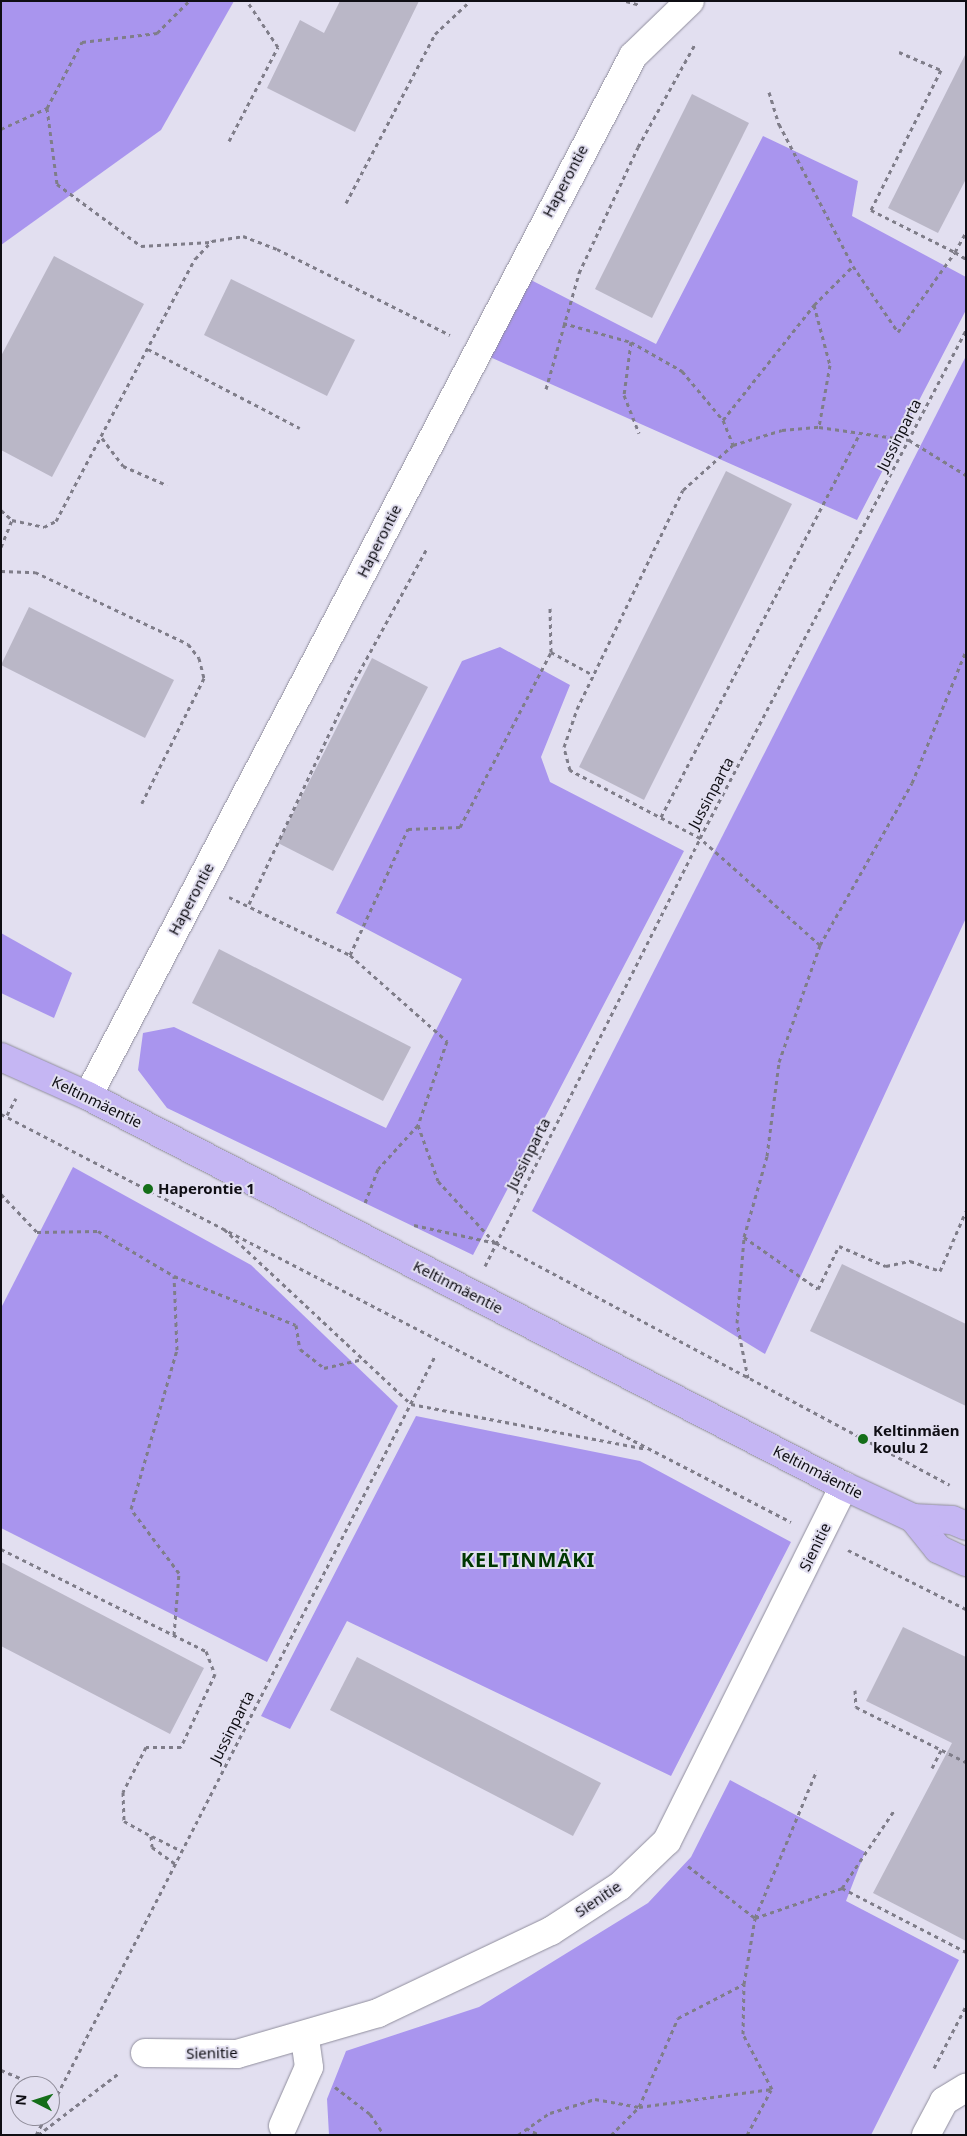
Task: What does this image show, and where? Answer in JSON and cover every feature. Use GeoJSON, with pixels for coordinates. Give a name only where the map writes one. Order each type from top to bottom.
{"type":"FeatureCollection","features":[{"type":"Feature","properties":{"kind":"main road","name":"Keltinmäentie"},"geometry":{"type":"LineString","coordinates":[[1,1057],[88,1096],[844,1486],[913,1518],[952,1520],[966,1526]]}},
{"type":"Feature","properties":{"kind":"main road","name":"Keltinmäentie"},"geometry":{"type":"LineString","coordinates":[[913,1518],[938,1549],[966,1562]]}},
{"type":"Feature","properties":{"kind":"street","name":"Haperontie"},"geometry":{"type":"LineString","coordinates":[[88,1096],[633,56],[690,1]]}},
{"type":"Feature","properties":{"kind":"street","name":"Sienitie"},"geometry":{"type":"LineString","coordinates":[[145,2053],[237,2054],[305,2036],[378,2013],[551,1931],[620,1886],[667,1841],[844,1486]]}},
{"type":"Feature","properties":{"kind":"street"},"geometry":{"type":"LineString","coordinates":[[283,2126],[309,2068],[305,2036]]}},
{"type":"Feature","properties":{"kind":"street"},"geometry":{"type":"LineString","coordinates":[[926,2135],[944,2101],[966,2088]]}},
{"type":"Feature","properties":{"kind":"path"},"geometry":{"type":"LineString","coordinates":[[188,1],[157,33],[82,42],[47,108],[57,184],[141,246],[212,242],[243,236],[277,249],[453,336]]}},
{"type":"Feature","properties":{"kind":"path"},"geometry":{"type":"LineString","coordinates":[[228,141],[278,47],[247,1]]}},
{"type":"Feature","properties":{"kind":"path"},"geometry":{"type":"LineString","coordinates":[[346,202],[435,34],[470,1]]}},
{"type":"Feature","properties":{"kind":"path"},"geometry":{"type":"LineString","coordinates":[[546,389],[563,323],[579,273],[638,147],[699,36]]}},
{"type":"Feature","properties":{"kind":"path"},"geometry":{"type":"LineString","coordinates":[[899,52],[941,70],[871,210],[966,259]]}},
{"type":"Feature","properties":{"kind":"path"},"geometry":{"type":"LineString","coordinates":[[769,92],[779,124],[852,266],[898,332],[955,252],[966,232]]}},
{"type":"Feature","properties":{"kind":"path"},"geometry":{"type":"LineString","coordinates":[[1,129],[47,108]]}},
{"type":"Feature","properties":{"kind":"path"},"geometry":{"type":"LineString","coordinates":[[1,510],[12,520],[44,527],[56,521],[102,438],[195,259],[212,242]]}},
{"type":"Feature","properties":{"kind":"path"},"geometry":{"type":"LineString","coordinates":[[722,420],[814,305],[852,266]]}},
{"type":"Feature","properties":{"kind":"path"},"geometry":{"type":"LineString","coordinates":[[814,305],[830,365],[819,427]]}},
{"type":"Feature","properties":{"kind":"path"},"geometry":{"type":"LineString","coordinates":[[563,323],[632,342],[682,371],[722,420],[733,445]]}},
{"type":"Feature","properties":{"kind":"path","name":"Jussinparta"},"geometry":{"type":"LineString","coordinates":[[483,1270],[700,838],[966,330]]}},
{"type":"Feature","properties":{"kind":"path"},"geometry":{"type":"LineString","coordinates":[[632,342],[624,395],[639,433]]}},
{"type":"Feature","properties":{"kind":"path"},"geometry":{"type":"LineString","coordinates":[[148,349],[300,428]]}},
{"type":"Feature","properties":{"kind":"path"},"geometry":{"type":"LineString","coordinates":[[820,945],[722,854],[700,838],[570,770],[564,747],[593,675],[683,490],[733,445],[782,430],[819,427],[859,435],[909,440],[966,475]]}},
{"type":"Feature","properties":{"kind":"path"},"geometry":{"type":"LineString","coordinates":[[661,817],[859,435]]}},
{"type":"Feature","properties":{"kind":"path"},"geometry":{"type":"LineString","coordinates":[[102,438],[122,466],[167,485]]}},
{"type":"Feature","properties":{"kind":"path"},"geometry":{"type":"LineString","coordinates":[[1,547],[12,520]]}},
{"type":"Feature","properties":{"kind":"path"},"geometry":{"type":"LineString","coordinates":[[249,904],[351,687],[427,548]]}},
{"type":"Feature","properties":{"kind":"path"},"geometry":{"type":"LineString","coordinates":[[1,571],[35,572],[188,644],[200,658],[204,678],[142,803]]}},
{"type":"Feature","properties":{"kind":"path"},"geometry":{"type":"LineString","coordinates":[[350,955],[408,829],[460,827],[551,652],[550,608]]}},
{"type":"Feature","properties":{"kind":"path"},"geometry":{"type":"LineString","coordinates":[[748,1378],[737,1324],[744,1237],[767,1156],[779,1062],[820,945],[912,783],[966,651]]}},
{"type":"Feature","properties":{"kind":"path"},"geometry":{"type":"LineString","coordinates":[[551,652],[593,675]]}},
{"type":"Feature","properties":{"kind":"path"},"geometry":{"type":"LineString","coordinates":[[198,886],[249,904],[350,955],[447,1041],[418,1124],[378,1169],[351,1231]]}},
{"type":"Feature","properties":{"kind":"path"},"geometry":{"type":"LineString","coordinates":[[1,1114],[221,1227],[653,1450],[411,1404],[221,1227]]}},
{"type":"Feature","properties":{"kind":"path"},"geometry":{"type":"LineString","coordinates":[[418,1124],[438,1181],[496,1243]]}},
{"type":"Feature","properties":{"kind":"path"},"geometry":{"type":"LineString","coordinates":[[1,1194],[37,1232],[98,1231],[174,1276],[296,1325],[300,1349],[324,1368],[362,1359]]}},
{"type":"Feature","properties":{"kind":"path"},"geometry":{"type":"LineString","coordinates":[[744,1237],[818,1289],[840,1246],[886,1266],[910,1261],[940,1271],[966,1211]]}},
{"type":"Feature","properties":{"kind":"path"},"geometry":{"type":"LineString","coordinates":[[410,1224],[496,1243],[957,1490]]}},
{"type":"Feature","properties":{"kind":"path"},"geometry":{"type":"LineString","coordinates":[[174,1276],[177,1350],[131,1509],[180,1574],[174,1635]]}},
{"type":"Feature","properties":{"kind":"path","name":"Jussinparta"},"geometry":{"type":"LineString","coordinates":[[60,2090],[435,1356]]}},
{"type":"Feature","properties":{"kind":"path"},"geometry":{"type":"LineString","coordinates":[[1,1549],[206,1652],[215,1674],[181,1747],[146,1746],[123,1792],[124,1821],[182,1851]]}},
{"type":"Feature","properties":{"kind":"path"},"geometry":{"type":"LineString","coordinates":[[855,1690],[856,1707],[966,1762]]}},
{"type":"Feature","properties":{"kind":"path"},"geometry":{"type":"LineString","coordinates":[[932,1768],[941,1750]]}},
{"type":"Feature","properties":{"kind":"path"},"geometry":{"type":"LineString","coordinates":[[772,2089],[744,2034],[744,1984],[755,1918],[817,1770]]}},
{"type":"Feature","properties":{"kind":"path"},"geometry":{"type":"LineString","coordinates":[[755,1918],[842,1888],[895,1809]]}},
{"type":"Feature","properties":{"kind":"path"},"geometry":{"type":"LineString","coordinates":[[151,1836],[152,1847],[175,1864]]}},
{"type":"Feature","properties":{"kind":"path"},"geometry":{"type":"LineString","coordinates":[[667,1841],[698,1878],[755,1918]]}},
{"type":"Feature","properties":{"kind":"path"},"geometry":{"type":"LineString","coordinates":[[842,1888],[966,1952]]}},
{"type":"Feature","properties":{"kind":"path"},"geometry":{"type":"LineString","coordinates":[[611,2135],[639,2107],[678,2018],[744,1984]]}},
{"type":"Feature","properties":{"kind":"path"},"geometry":{"type":"LineString","coordinates":[[37,2135],[145,2053]]}},
{"type":"Feature","properties":{"kind":"path"},"geometry":{"type":"LineString","coordinates":[[309,2068],[370,2114],[384,2135]]}},
{"type":"Feature","properties":{"kind":"path"},"geometry":{"type":"LineString","coordinates":[[1,2070],[15,2076]]}},
{"type":"Feature","properties":{"kind":"path"},"geometry":{"type":"LineString","coordinates":[[518,2135],[550,2113],[596,2099],[639,2107],[772,2089]]}},
{"type":"Feature","properties":{"kind":"path"},"geometry":{"type":"LineString","coordinates":[[747,2135],[772,2089]]}},
{"type":"Feature","properties":{"kind":"path"},"geometry":{"type":"LineString","coordinates":[[526,2128],[540,2135]]}},
{"type":"Feature","properties":{"kind":"shaded area"},"geometry":{"type":"Polygon","coordinates":[[[1,1],[234,1],[161,130],[1,245],[1,1]]]}},
{"type":"Feature","properties":{"kind":"shaded area"},"geometry":{"type":"Polygon","coordinates":[[[763,136],[858,181],[852,216],[966,277],[966,310],[857,520],[490,357],[529,279],[656,344],[763,136]]]}},
{"type":"Feature","properties":{"kind":"shaded area"},"geometry":{"type":"Polygon","coordinates":[[[966,356],[966,918],[765,1354],[532,1211],[966,356]]]}},
{"type":"Feature","properties":{"kind":"shaded area"},"geometry":{"type":"Polygon","coordinates":[[[500,647],[570,685],[541,757],[550,782],[684,851],[473,1255],[167,1108],[138,1070],[143,1033],[174,1027],[386,1128],[462,979],[336,913],[462,661],[500,647]]]}},
{"type":"Feature","properties":{"kind":"shaded area"},"geometry":{"type":"Polygon","coordinates":[[[1,933],[72,973],[54,1018],[1,993],[1,933]]]}},
{"type":"Feature","properties":{"kind":"shaded area"},"geometry":{"type":"Polygon","coordinates":[[[73,1167],[251,1265],[398,1406],[267,1662],[1,1528],[1,1308],[73,1167]]]}},
{"type":"Feature","properties":{"kind":"shaded area"},"geometry":{"type":"Polygon","coordinates":[[[416,1416],[640,1461],[791,1542],[671,1776],[347,1621],[290,1729],[261,1716],[416,1416]]]}},
{"type":"Feature","properties":{"kind":"shaded area"},"geometry":{"type":"Polygon","coordinates":[[[730,1780],[865,1852],[846,1901],[959,1960],[871,2135],[329,2135],[327,2099],[346,2051],[479,2007],[648,1903],[691,1857],[730,1780]]]}},
{"type":"Feature","properties":{"kind":"building"},"geometry":{"type":"Polygon","coordinates":[[[340,1],[419,1],[355,132],[267,88],[300,20],[324,33],[340,1]]]}},
{"type":"Feature","properties":{"kind":"building"},"geometry":{"type":"Polygon","coordinates":[[[966,53],[966,179],[938,233],[888,208],[966,53]]]}},
{"type":"Feature","properties":{"kind":"building"},"geometry":{"type":"Polygon","coordinates":[[[692,94],[749,123],[652,318],[595,289],[692,94]]]}},
{"type":"Feature","properties":{"kind":"building"},"geometry":{"type":"Polygon","coordinates":[[[54,256],[144,304],[52,477],[1,450],[1,356],[54,256]]]}},
{"type":"Feature","properties":{"kind":"building"},"geometry":{"type":"Polygon","coordinates":[[[231,279],[355,340],[327,396],[204,335],[231,279]]]}},
{"type":"Feature","properties":{"kind":"building"},"geometry":{"type":"Polygon","coordinates":[[[726,471],[792,504],[644,800],[579,767],[726,471]]]}},
{"type":"Feature","properties":{"kind":"building"},"geometry":{"type":"Polygon","coordinates":[[[29,607],[174,680],[145,738],[1,665],[29,607]]]}},
{"type":"Feature","properties":{"kind":"building"},"geometry":{"type":"Polygon","coordinates":[[[372,658],[428,687],[333,871],[278,843],[372,658]]]}},
{"type":"Feature","properties":{"kind":"building"},"geometry":{"type":"Polygon","coordinates":[[[219,949],[411,1047],[383,1101],[192,1003],[219,949]]]}},
{"type":"Feature","properties":{"kind":"building"},"geometry":{"type":"Polygon","coordinates":[[[842,1264],[966,1324],[966,1406],[810,1331],[842,1264]]]}},
{"type":"Feature","properties":{"kind":"building"},"geometry":{"type":"Polygon","coordinates":[[[1,1562],[204,1668],[170,1734],[1,1646],[1,1562]]]}},
{"type":"Feature","properties":{"kind":"building"},"geometry":{"type":"Polygon","coordinates":[[[903,1627],[966,1657],[966,1941],[873,1893],[952,1743],[866,1701],[903,1627]]]}},
{"type":"Feature","properties":{"kind":"building"},"geometry":{"type":"Polygon","coordinates":[[[357,1657],[601,1783],[573,1836],[330,1710],[357,1657]]]}},
{"type":"Feature","properties":{"kind":"place","name":"Haperontie 1"},"geometry":{"type":"Point","coordinates":[148,1189]}},
{"type":"Feature","properties":{"kind":"place","name":"Keltinmäen koulu 2"},"geometry":{"type":"Point","coordinates":[863,1439]}},
{"type":"Feature","properties":{"kind":"district","name":"KELTINMÄKI"},"geometry":{"type":"Point","coordinates":[528,1559]}}]}
